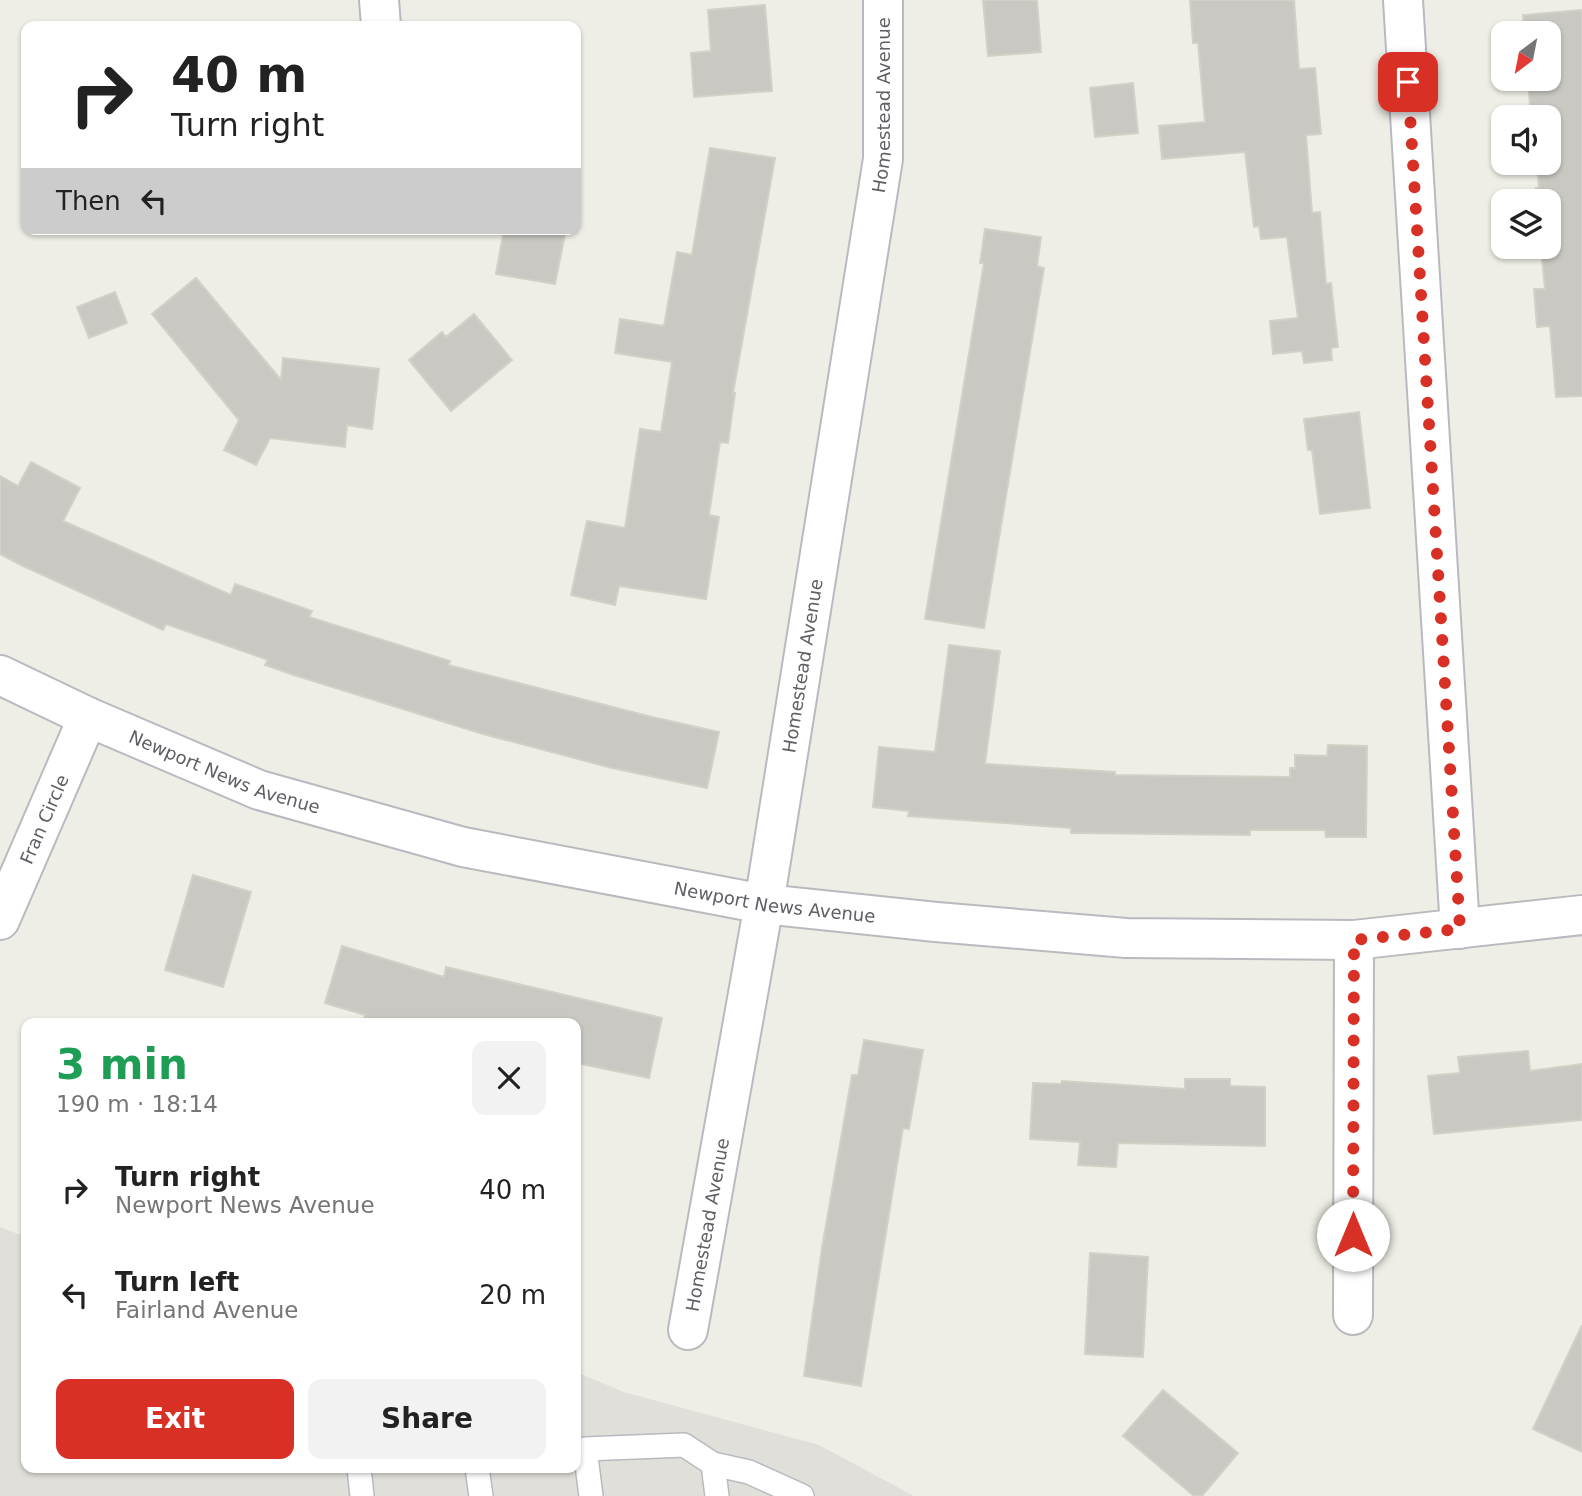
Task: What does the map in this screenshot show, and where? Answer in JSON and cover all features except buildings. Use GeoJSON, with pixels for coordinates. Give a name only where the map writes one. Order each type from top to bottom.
{"type":"FeatureCollection","features":[{"type":"Feature","properties":{"kind":"street"},"geometry":{"type":"LineString","coordinates":[[379,0],[381,21]]}},
{"type":"Feature","properties":{"kind":"street","name":"Homestead Avenue"},"geometry":{"type":"LineString","coordinates":[[688,1330],[764,904],[883,159],[883,0]]}},
{"type":"Feature","properties":{"kind":"street"},"geometry":{"type":"LineString","coordinates":[[1402,0],[1460,929]]}},
{"type":"Feature","properties":{"kind":"street","name":"Newport News Avenue"},"geometry":{"type":"LineString","coordinates":[[0,675],[88,717],[259,790],[450,843],[764,904],[1126,938],[1354,940],[1582,915]]}},
{"type":"Feature","properties":{"kind":"street","name":"Fran Circle"},"geometry":{"type":"LineString","coordinates":[[0,920],[88,717]]}},
{"type":"Feature","properties":{"kind":"street"},"geometry":{"type":"LineString","coordinates":[[1353,1315],[1354,940]]}},
{"type":"Feature","properties":{"kind":"lane"},"geometry":{"type":"LineString","coordinates":[[592,1496],[585,1449],[684,1445],[713,1464],[749,1472],[802,1496]]}},
{"type":"Feature","properties":{"kind":"lane"},"geometry":{"type":"LineString","coordinates":[[713,1464],[717,1496]]}},
{"type":"Feature","properties":{"kind":"lane"},"geometry":{"type":"LineString","coordinates":[[360,1473],[362,1496]]}},
{"type":"Feature","properties":{"kind":"lane"},"geometry":{"type":"LineString","coordinates":[[478,1473],[481,1496]]}},
{"type":"Feature","properties":{"kind":"shaded area"},"geometry":{"type":"Polygon","coordinates":[[[0,1227],[21,1235],[21,1473],[581,1473],[581,1374],[624,1392],[819,1445],[914,1496],[0,1496],[0,1227]]]}},
{"type":"Feature","properties":{"kind":"route"},"geometry":{"type":"LineString","coordinates":[[1353,1235],[1354,940],[1460,929],[1408,82]]}}]}
